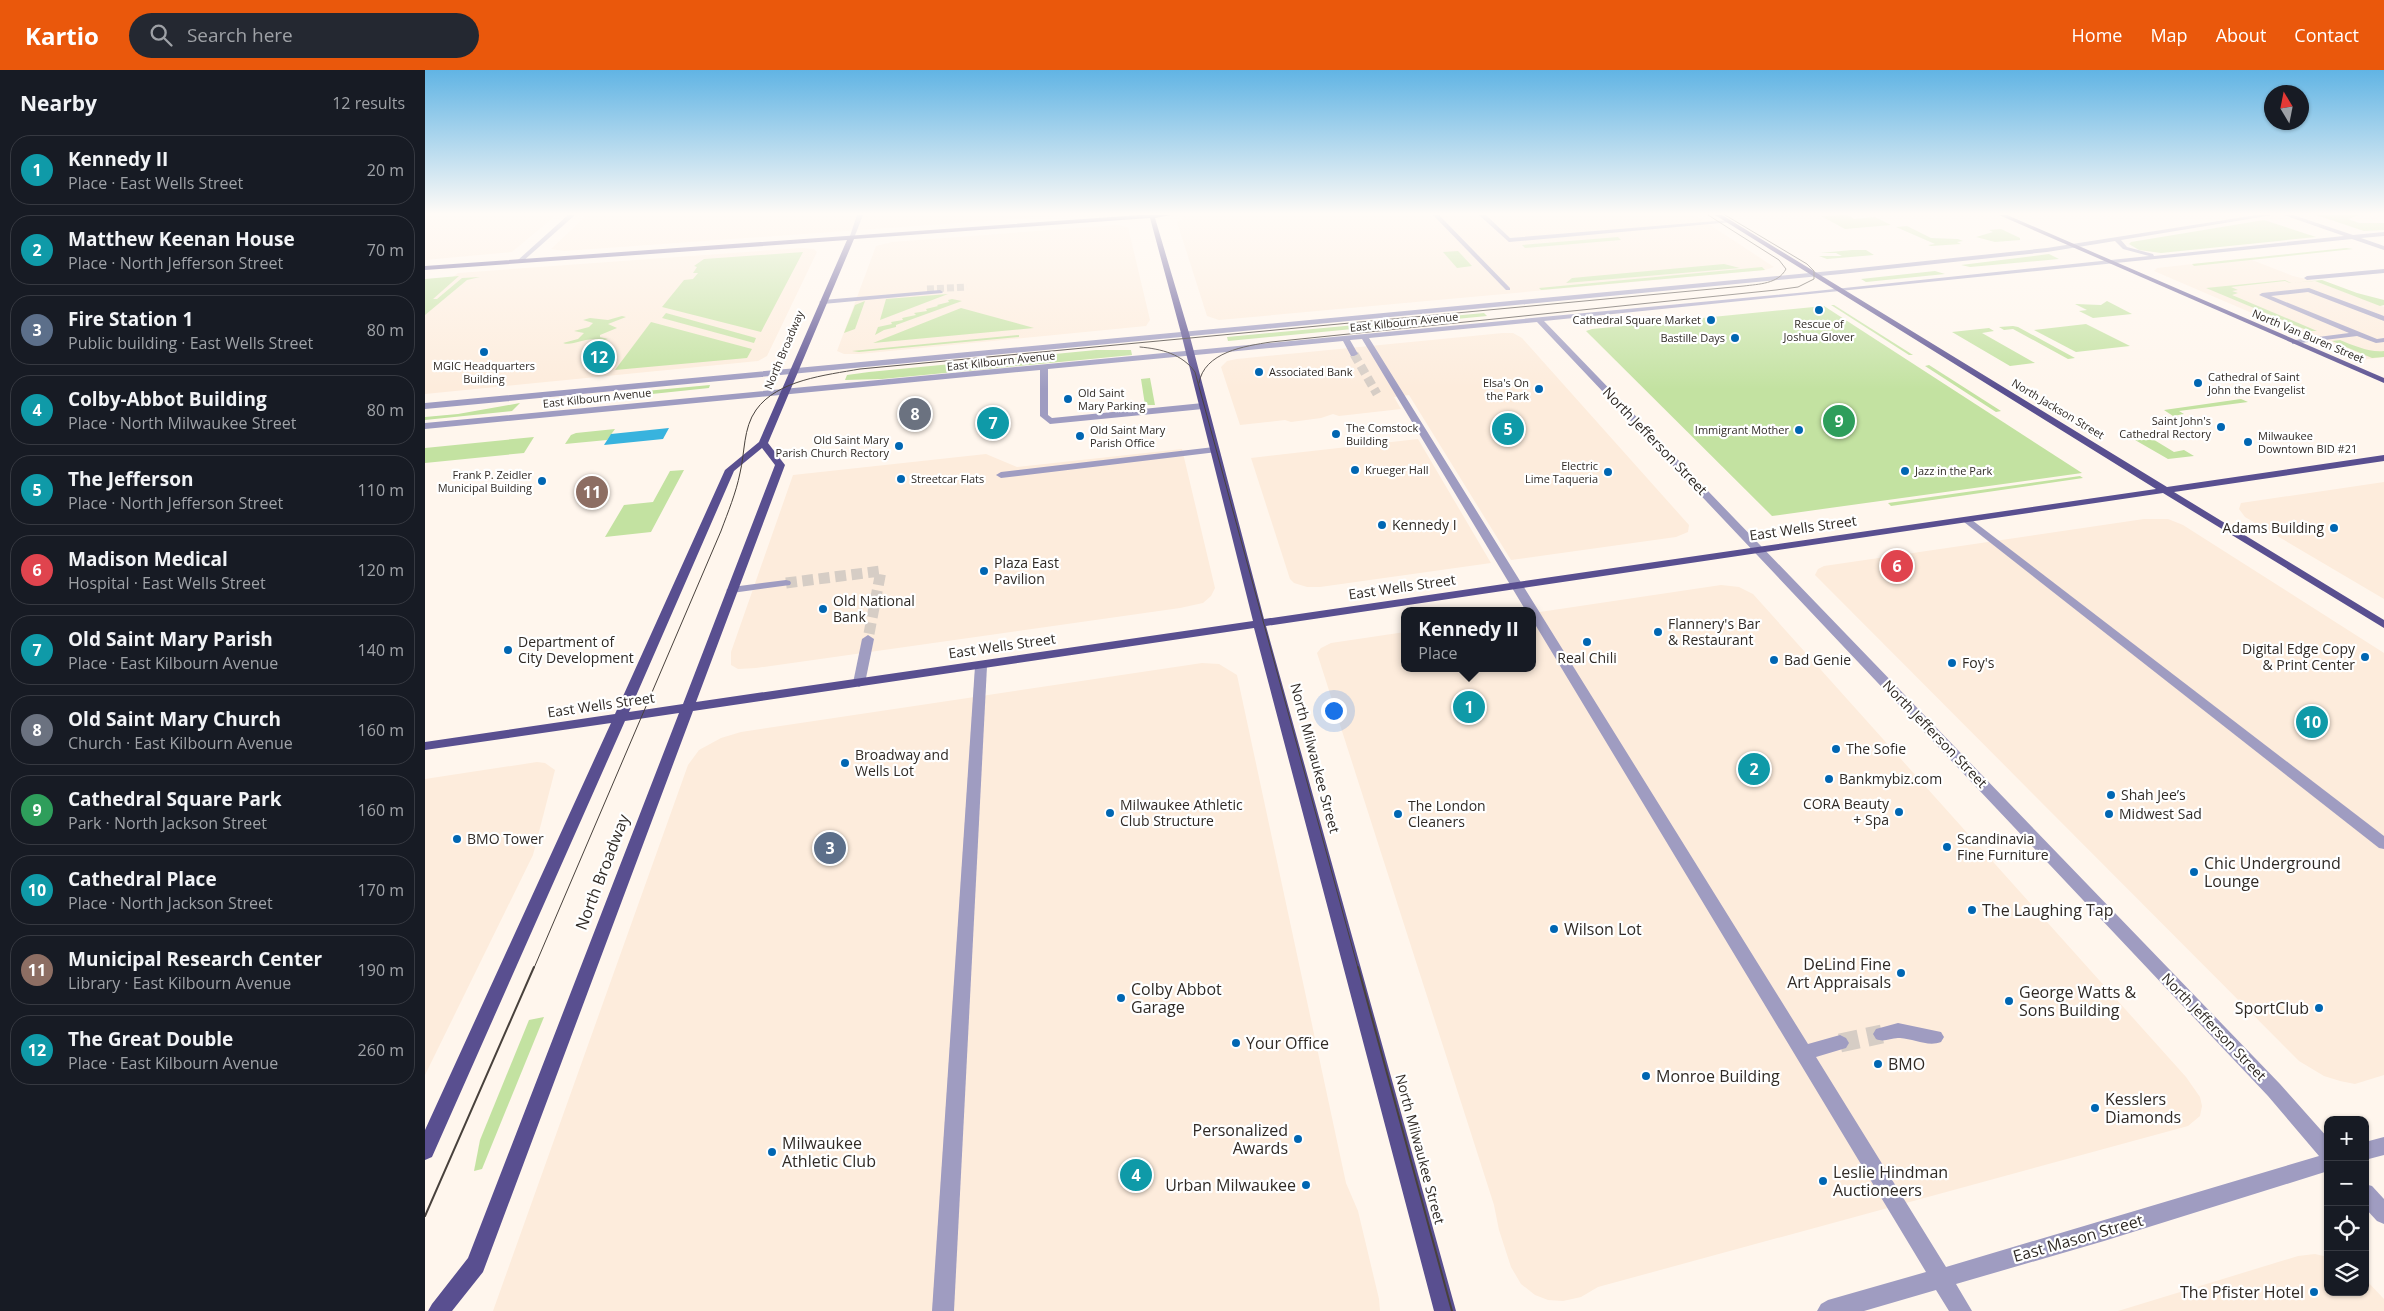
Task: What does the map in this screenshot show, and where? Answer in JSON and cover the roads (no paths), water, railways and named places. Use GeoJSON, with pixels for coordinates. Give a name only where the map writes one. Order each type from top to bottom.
{"type":"FeatureCollection","features":[{"type":"Feature","properties":{"kind":"main road","name":"North Broadway"},"geometry":{"type":"LineString","coordinates":[[425,1151],[730,470],[763,443],[836,273]]}},
{"type":"Feature","properties":{"kind":"main road","name":"North Milwaukee Street"},"geometry":{"type":"LineString","coordinates":[[1168,273],[1260,625],[1445,1311]]}},
{"type":"Feature","properties":{"kind":"main road","name":"North Van Buren Street"},"geometry":{"type":"LineString","coordinates":[[2136,273],[2384,381]]}},
{"type":"Feature","properties":{"kind":"main road","name":"North Jackson Street"},"geometry":{"type":"LineString","coordinates":[[1814,274],[2167,490],[2384,626]]}},
{"type":"Feature","properties":{"kind":"main road","name":"North Broadway"},"geometry":{"type":"LineString","coordinates":[[439,1311],[476,1265],[780,465],[763,443]]}},
{"type":"Feature","properties":{"kind":"main road","name":"East Wells Street"},"geometry":{"type":"LineString","coordinates":[[425,746],[859,684],[2384,458]]}},
{"type":"Feature","properties":{"kind":"street"},"geometry":{"type":"LineString","coordinates":[[1493,273],[1508,290]]}},
{"type":"Feature","properties":{"kind":"street","name":"East Kilbourn Avenue"},"geometry":{"type":"LineString","coordinates":[[425,426],[576,402],[795,371],[1826,273]]}},
{"type":"Feature","properties":{"kind":"street"},"geometry":{"type":"LineString","coordinates":[[1963,273],[1969,276]]}},
{"type":"Feature","properties":{"kind":"street","name":"East Kilbourn Avenue"},"geometry":{"type":"LineString","coordinates":[[425,406],[576,402],[785,392],[1346,339],[2000,273]]}},
{"type":"Feature","properties":{"kind":"street"},"geometry":{"type":"LineString","coordinates":[[2307,278],[2356,273]]}},
{"type":"Feature","properties":{"kind":"street"},"geometry":{"type":"LineString","coordinates":[[824,300],[927,289]]}},
{"type":"Feature","properties":{"kind":"street"},"geometry":{"type":"LineString","coordinates":[[2384,319],[2309,290],[2262,295],[2376,341],[2384,340]]}},
{"type":"Feature","properties":{"kind":"street"},"geometry":{"type":"LineString","coordinates":[[824,300],[941,292]]}},
{"type":"Feature","properties":{"kind":"street","name":"North Jefferson Street"},"geometry":{"type":"LineString","coordinates":[[1539,320],[2274,1090],[2324,1147]]}},
{"type":"Feature","properties":{"kind":"street"},"geometry":{"type":"LineString","coordinates":[[2283,337],[2346,329]]}},
{"type":"Feature","properties":{"kind":"street"},"geometry":{"type":"LineString","coordinates":[[2295,342],[2358,334]]}},
{"type":"Feature","properties":{"kind":"street"},"geometry":{"type":"LineString","coordinates":[[1365,337],[1530,607]]}},
{"type":"Feature","properties":{"kind":"street"},"geometry":{"type":"LineString","coordinates":[[1346,339],[1355,354]]}},
{"type":"Feature","properties":{"kind":"street"},"geometry":{"type":"LineString","coordinates":[[1044,368],[1044,416],[1050,421],[1203,406]]}},
{"type":"Feature","properties":{"kind":"street"},"geometry":{"type":"LineString","coordinates":[[1001,475],[1214,450]]}},
{"type":"Feature","properties":{"kind":"street"},"geometry":{"type":"LineString","coordinates":[[1968,520],[2384,844]]}},
{"type":"Feature","properties":{"kind":"street"},"geometry":{"type":"LineString","coordinates":[[732,590],[786,583]]}},
{"type":"Feature","properties":{"kind":"street"},"geometry":{"type":"LineString","coordinates":[[1536,616],[1961,1311]]}},
{"type":"Feature","properties":{"kind":"street"},"geometry":{"type":"LineString","coordinates":[[859,684],[868,639]]}},
{"type":"Feature","properties":{"kind":"street"},"geometry":{"type":"LineString","coordinates":[[943,1311],[981,666]]}},
{"type":"Feature","properties":{"kind":"street"},"geometry":{"type":"LineString","coordinates":[[1883,1034],[1898,1030],[1935,1037]]}},
{"type":"Feature","properties":{"kind":"street"},"geometry":{"type":"LineString","coordinates":[[1803,1053],[1840,1043]]}},
{"type":"Feature","properties":{"kind":"street"},"geometry":{"type":"LineString","coordinates":[[2369,1150],[2384,1146]]}},
{"type":"Feature","properties":{"kind":"street","name":"East Mason Street"},"geometry":{"type":"LineString","coordinates":[[1828,1311],[2324,1163]]}},
{"type":"Feature","properties":{"kind":"street"},"geometry":{"type":"LineString","coordinates":[[2369,1197],[2384,1214]]}},
{"type":"Feature","properties":{"kind":"water"},"geometry":{"type":"Polygon","coordinates":[[[669,428],[663,439],[604,445],[611,434],[669,428]]]}},
{"type":"Feature","properties":{"kind":"tunnel"},"geometry":{"type":"LineString","coordinates":[[927,289],[967,287]]}},
{"type":"Feature","properties":{"kind":"tunnel"},"geometry":{"type":"LineString","coordinates":[[1354,354],[1377,394]]}},
{"type":"Feature","properties":{"kind":"tunnel"},"geometry":{"type":"LineString","coordinates":[[786,583],[881,571],[868,639]]}},
{"type":"Feature","properties":{"kind":"tunnel"},"geometry":{"type":"LineString","coordinates":[[1840,1043],[1882,1034]]}},
{"type":"Feature","properties":{"kind":"tram line"},"geometry":{"type":"LineString","coordinates":[[534,968],[721,531],[738,480],[752,417],[765,400],[776,392],[803,380],[860,369],[1744,286],[1762,284],[1778,278],[1784,273]]}},
{"type":"Feature","properties":{"kind":"tram line"},"geometry":{"type":"LineString","coordinates":[[1199,383],[1202,373],[1217,357],[1227,352],[1271,342],[1776,290],[1798,287],[1814,279],[1814,273]]}},
{"type":"Feature","properties":{"kind":"tram line"},"geometry":{"type":"LineString","coordinates":[[1140,347],[1171,353],[1184,361],[1195,372],[1358,968]]}},
{"type":"Feature","properties":{"kind":"tram line"},"geometry":{"type":"LineString","coordinates":[[425,1216],[534,967]]}},
{"type":"Feature","properties":{"kind":"tram line"},"geometry":{"type":"LineString","coordinates":[[1358,967],[1452,1311]]}},
{"type":"Feature","properties":{"kind":"place","name":"Rescue of Joshua Glover"},"geometry":{"type":"Point","coordinates":[1819,310]}},
{"type":"Feature","properties":{"kind":"place","name":"Cathedral Square Market"},"geometry":{"type":"Point","coordinates":[1711,320]}},
{"type":"Feature","properties":{"kind":"place","name":"Bastille Days"},"geometry":{"type":"Point","coordinates":[1735,338]}},
{"type":"Feature","properties":{"kind":"place","name":"MGIC Headquarters Building"},"geometry":{"type":"Point","coordinates":[484,352]}},
{"type":"Feature","properties":{"kind":"place","name":"The Great Double"},"geometry":{"type":"Point","coordinates":[599,357]}},
{"type":"Feature","properties":{"kind":"place","name":"Associated Bank"},"geometry":{"type":"Point","coordinates":[1259,372]}},
{"type":"Feature","properties":{"kind":"place","name":"Cathedral of Saint John the Evangelist"},"geometry":{"type":"Point","coordinates":[2198,383]}},
{"type":"Feature","properties":{"kind":"place","name":"Elsa's On the Park"},"geometry":{"type":"Point","coordinates":[1539,389]}},
{"type":"Feature","properties":{"kind":"place","name":"Old Saint Mary Parking"},"geometry":{"type":"Point","coordinates":[1068,399]}},
{"type":"Feature","properties":{"kind":"place","name":"Old Saint Mary Church"},"geometry":{"type":"Point","coordinates":[915,414]}},
{"type":"Feature","properties":{"kind":"place","name":"Cathedral Square Park"},"geometry":{"type":"Point","coordinates":[1839,421]}},
{"type":"Feature","properties":{"kind":"place","name":"Old Saint Mary Parish"},"geometry":{"type":"Point","coordinates":[993,423]}},
{"type":"Feature","properties":{"kind":"place","name":"Saint John's Cathedral Rectory"},"geometry":{"type":"Point","coordinates":[2221,427]}},
{"type":"Feature","properties":{"kind":"place","name":"The Jefferson"},"geometry":{"type":"Point","coordinates":[1508,429]}},
{"type":"Feature","properties":{"kind":"place","name":"Immigrant Mother"},"geometry":{"type":"Point","coordinates":[1799,430]}},
{"type":"Feature","properties":{"kind":"place","name":"The Comstock Building"},"geometry":{"type":"Point","coordinates":[1336,434]}},
{"type":"Feature","properties":{"kind":"place","name":"Old Saint Mary Parish Office"},"geometry":{"type":"Point","coordinates":[1080,436]}},
{"type":"Feature","properties":{"kind":"place","name":"Milwaukee Downtown BID #21"},"geometry":{"type":"Point","coordinates":[2248,442]}},
{"type":"Feature","properties":{"kind":"place","name":"Old Saint Mary Parish Church Rectory"},"geometry":{"type":"Point","coordinates":[899,446]}},
{"type":"Feature","properties":{"kind":"place","name":"Krueger Hall"},"geometry":{"type":"Point","coordinates":[1355,470]}},
{"type":"Feature","properties":{"kind":"place","name":"Jazz in the Park"},"geometry":{"type":"Point","coordinates":[1905,471]}},
{"type":"Feature","properties":{"kind":"place","name":"Electric Lime Taqueria"},"geometry":{"type":"Point","coordinates":[1608,472]}},
{"type":"Feature","properties":{"kind":"place","name":"Streetcar Flats"},"geometry":{"type":"Point","coordinates":[901,479]}},
{"type":"Feature","properties":{"kind":"place","name":"Frank P. Zeidler Municipal Building"},"geometry":{"type":"Point","coordinates":[542,481]}},
{"type":"Feature","properties":{"kind":"place","name":"Municipal Research Center"},"geometry":{"type":"Point","coordinates":[592,492]}},
{"type":"Feature","properties":{"kind":"place","name":"Kennedy I"},"geometry":{"type":"Point","coordinates":[1382,525]}},
{"type":"Feature","properties":{"kind":"place","name":"Adams Building"},"geometry":{"type":"Point","coordinates":[2334,528]}},
{"type":"Feature","properties":{"kind":"place","name":"Madison Medical"},"geometry":{"type":"Point","coordinates":[1897,566]}},
{"type":"Feature","properties":{"kind":"place","name":"Plaza East Pavilion"},"geometry":{"type":"Point","coordinates":[984,571]}},
{"type":"Feature","properties":{"kind":"place","name":"Old National Bank"},"geometry":{"type":"Point","coordinates":[823,609]}},
{"type":"Feature","properties":{"kind":"place","name":"Flannery's Bar & Restaurant"},"geometry":{"type":"Point","coordinates":[1658,632]}},
{"type":"Feature","properties":{"kind":"place","name":"Real Chili"},"geometry":{"type":"Point","coordinates":[1587,642]}},
{"type":"Feature","properties":{"kind":"place","name":"Department of City Development"},"geometry":{"type":"Point","coordinates":[508,650]}},
{"type":"Feature","properties":{"kind":"place","name":"Digital Edge Copy & Print Center"},"geometry":{"type":"Point","coordinates":[2365,657]}},
{"type":"Feature","properties":{"kind":"place","name":"Bad Genie"},"geometry":{"type":"Point","coordinates":[1774,660]}},
{"type":"Feature","properties":{"kind":"place","name":"Foy's"},"geometry":{"type":"Point","coordinates":[1952,663]}},
{"type":"Feature","properties":{"kind":"place","name":"Kennedy II"},"geometry":{"type":"Point","coordinates":[1469,707]}},
{"type":"Feature","properties":{"kind":"place","name":"Cathedral Place"},"geometry":{"type":"Point","coordinates":[2312,722]}},
{"type":"Feature","properties":{"kind":"place","name":"The Sofie"},"geometry":{"type":"Point","coordinates":[1836,749]}},
{"type":"Feature","properties":{"kind":"place","name":"Broadway and Wells Lot"},"geometry":{"type":"Point","coordinates":[845,763]}},
{"type":"Feature","properties":{"kind":"place","name":"Matthew Keenan House"},"geometry":{"type":"Point","coordinates":[1754,769]}},
{"type":"Feature","properties":{"kind":"place","name":"Bankmybiz.com"},"geometry":{"type":"Point","coordinates":[1829,779]}},
{"type":"Feature","properties":{"kind":"place","name":"Shah Jee’s"},"geometry":{"type":"Point","coordinates":[2111,795]}},
{"type":"Feature","properties":{"kind":"place","name":"CORA Beauty + Spa"},"geometry":{"type":"Point","coordinates":[1899,812]}},
{"type":"Feature","properties":{"kind":"place","name":"Milwaukee Athletic Club Structure"},"geometry":{"type":"Point","coordinates":[1110,813]}},
{"type":"Feature","properties":{"kind":"place","name":"The London Cleaners"},"geometry":{"type":"Point","coordinates":[1398,814]}},
{"type":"Feature","properties":{"kind":"place","name":"Midwest Sad"},"geometry":{"type":"Point","coordinates":[2109,814]}},
{"type":"Feature","properties":{"kind":"place","name":"BMO Tower"},"geometry":{"type":"Point","coordinates":[457,839]}},
{"type":"Feature","properties":{"kind":"place","name":"Scandinavia Fine Furniture"},"geometry":{"type":"Point","coordinates":[1947,847]}},
{"type":"Feature","properties":{"kind":"place","name":"Fire Station 1"},"geometry":{"type":"Point","coordinates":[830,848]}},
{"type":"Feature","properties":{"kind":"place","name":"Chic Underground Lounge"},"geometry":{"type":"Point","coordinates":[2194,872]}},
{"type":"Feature","properties":{"kind":"place","name":"The Laughing Tap"},"geometry":{"type":"Point","coordinates":[1972,910]}},
{"type":"Feature","properties":{"kind":"place","name":"Wilson Lot"},"geometry":{"type":"Point","coordinates":[1554,929]}},
{"type":"Feature","properties":{"kind":"place","name":"DeLind Fine Art Appraisals"},"geometry":{"type":"Point","coordinates":[1901,973]}},
{"type":"Feature","properties":{"kind":"place","name":"Colby Abbot Garage"},"geometry":{"type":"Point","coordinates":[1121,998]}},
{"type":"Feature","properties":{"kind":"place","name":"George Watts & Sons Building"},"geometry":{"type":"Point","coordinates":[2009,1001]}},
{"type":"Feature","properties":{"kind":"place","name":"SportClub"},"geometry":{"type":"Point","coordinates":[2319,1008]}},
{"type":"Feature","properties":{"kind":"place","name":"Your Office"},"geometry":{"type":"Point","coordinates":[1236,1043]}},
{"type":"Feature","properties":{"kind":"place","name":"BMO"},"geometry":{"type":"Point","coordinates":[1878,1064]}},
{"type":"Feature","properties":{"kind":"place","name":"Monroe Building"},"geometry":{"type":"Point","coordinates":[1646,1076]}},
{"type":"Feature","properties":{"kind":"place","name":"Kesslers Diamonds"},"geometry":{"type":"Point","coordinates":[2095,1108]}},
{"type":"Feature","properties":{"kind":"place","name":"Personalized Awards"},"geometry":{"type":"Point","coordinates":[1298,1139]}},
{"type":"Feature","properties":{"kind":"place","name":"Milwaukee Athletic Club"},"geometry":{"type":"Point","coordinates":[772,1152]}},
{"type":"Feature","properties":{"kind":"place","name":"Colby-Abbot Building"},"geometry":{"type":"Point","coordinates":[1136,1175]}},
{"type":"Feature","properties":{"kind":"place","name":"Leslie Hindman Auctioneers"},"geometry":{"type":"Point","coordinates":[1823,1181]}},
{"type":"Feature","properties":{"kind":"place","name":"Urban Milwaukee"},"geometry":{"type":"Point","coordinates":[1306,1185]}},
{"type":"Feature","properties":{"kind":"place","name":"The Pfister Hotel"},"geometry":{"type":"Point","coordinates":[2314,1292]}}]}
